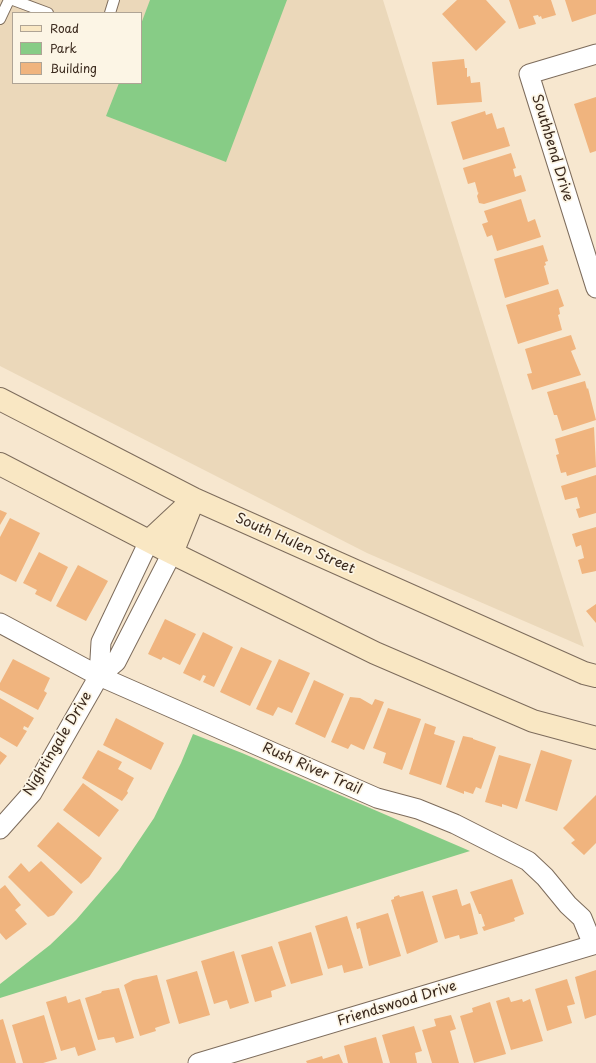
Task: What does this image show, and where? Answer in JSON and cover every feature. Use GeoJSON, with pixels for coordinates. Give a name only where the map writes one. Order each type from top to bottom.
{"type":"FeatureCollection","features":[{"type":"Feature","properties":{"kind":"main road","name":"South Hulen Street"},"geometry":{"type":"LineString","coordinates":[[0,399],[194,499],[584,673],[596,676]]}},
{"type":"Feature","properties":{"kind":"main road"},"geometry":{"type":"LineString","coordinates":[[0,464],[172,553],[376,653],[533,721],[596,738]]}},
{"type":"Feature","properties":{"kind":"main road"},"geometry":{"type":"LineString","coordinates":[[150,541],[194,499]]}},
{"type":"Feature","properties":{"kind":"main road"},"geometry":{"type":"LineString","coordinates":[[172,553],[194,499]]}},
{"type":"Feature","properties":{"kind":"street","name":"Southbend Drive"},"geometry":{"type":"LineString","coordinates":[[596,54],[529,74],[596,288]]}},
{"type":"Feature","properties":{"kind":"street","name":"Nightingale Drive"},"geometry":{"type":"LineString","coordinates":[[99,676],[101,642],[150,541]]}},
{"type":"Feature","properties":{"kind":"street","name":"Nightingale Drive"},"geometry":{"type":"LineString","coordinates":[[0,829],[32,793],[99,676],[116,662],[172,553]]}},
{"type":"Feature","properties":{"kind":"street","name":"Rush River Trail"},"geometry":{"type":"LineString","coordinates":[[0,623],[99,676],[377,798],[418,809],[455,824],[528,861],[545,877],[582,918],[594,945]]}},
{"type":"Feature","properties":{"kind":"street","name":"Friendswood Drive"},"geometry":{"type":"LineString","coordinates":[[198,1063],[594,945]]}},
{"type":"Feature","properties":{"kind":"lane"},"geometry":{"type":"LineString","coordinates":[[0,19],[9,0]]}},
{"type":"Feature","properties":{"kind":"lane"},"geometry":{"type":"LineString","coordinates":[[13,0],[45,12]]}},
{"type":"Feature","properties":{"kind":"lane"},"geometry":{"type":"LineString","coordinates":[[110,12],[114,0]]}},
{"type":"Feature","properties":{"kind":"shaded area"},"geometry":{"type":"Polygon","coordinates":[[[0,0],[383,0],[584,647],[367,553],[0,366],[0,0]]]}},
{"type":"Feature","properties":{"kind":"green space"},"geometry":{"type":"Polygon","coordinates":[[[150,0],[287,0],[226,162],[106,116],[119,84],[142,84],[142,21],[150,0]]]}},
{"type":"Feature","properties":{"kind":"green space"},"geometry":{"type":"Polygon","coordinates":[[[193,734],[242,753],[470,851],[0,998],[0,984],[50,945],[76,920],[119,870],[154,818],[181,763],[193,734]]]}},
{"type":"Feature","properties":{"kind":"building"},"geometry":{"type":"Polygon","coordinates":[[[457,0],[486,0],[506,22],[476,51],[442,14],[457,0]]]}},
{"type":"Feature","properties":{"kind":"building"},"geometry":{"type":"Polygon","coordinates":[[[509,0],[551,0],[556,15],[542,19],[541,16],[539,17],[538,15],[533,16],[536,24],[519,29],[509,0]]]}},
{"type":"Feature","properties":{"kind":"building"},"geometry":{"type":"Polygon","coordinates":[[[565,0],[596,0],[596,14],[572,22],[565,0]]]}},
{"type":"Feature","properties":{"kind":"building"},"geometry":{"type":"Polygon","coordinates":[[[464,59],[465,68],[467,68],[467,77],[470,76],[471,83],[480,82],[482,102],[437,105],[432,62],[464,59]]]}},
{"type":"Feature","properties":{"kind":"building"},"geometry":{"type":"Polygon","coordinates":[[[596,97],[596,151],[590,153],[574,104],[596,97]]]}},
{"type":"Feature","properties":{"kind":"building"},"geometry":{"type":"Polygon","coordinates":[[[485,111],[486,115],[492,113],[497,129],[504,127],[510,146],[463,160],[451,122],[485,111]]]}},
{"type":"Feature","properties":{"kind":"building"},"geometry":{"type":"Polygon","coordinates":[[[511,153],[516,168],[513,169],[515,177],[521,175],[526,191],[484,204],[479,203],[477,196],[479,192],[478,193],[475,182],[468,184],[463,168],[511,153]]]}},
{"type":"Feature","properties":{"kind":"building"},"geometry":{"type":"Polygon","coordinates":[[[521,199],[528,222],[535,219],[541,237],[497,251],[492,235],[487,237],[482,224],[488,222],[484,211],[521,199]]]}},
{"type":"Feature","properties":{"kind":"building"},"geometry":{"type":"Polygon","coordinates":[[[543,245],[548,261],[545,262],[546,265],[544,266],[549,284],[505,298],[494,259],[543,245]]]}},
{"type":"Feature","properties":{"kind":"building"},"geometry":{"type":"Polygon","coordinates":[[[558,289],[564,306],[559,308],[560,314],[558,315],[562,330],[518,344],[506,305],[558,289]]]}},
{"type":"Feature","properties":{"kind":"building"},"geometry":{"type":"Polygon","coordinates":[[[571,335],[576,349],[571,351],[581,375],[532,390],[527,374],[532,373],[525,349],[571,335]]]}},
{"type":"Feature","properties":{"kind":"building"},"geometry":{"type":"Polygon","coordinates":[[[585,381],[596,420],[562,431],[557,415],[554,415],[547,392],[585,381]]]}},
{"type":"Feature","properties":{"kind":"building"},"geometry":{"type":"Polygon","coordinates":[[[594,427],[596,467],[567,476],[566,472],[561,473],[556,455],[559,454],[555,439],[594,427]]]}},
{"type":"Feature","properties":{"kind":"building"},"geometry":{"type":"Polygon","coordinates":[[[596,475],[596,513],[579,518],[576,509],[580,508],[577,497],[565,500],[561,486],[596,475]]]}},
{"type":"Feature","properties":{"kind":"building"},"geometry":{"type":"Polygon","coordinates":[[[0,510],[7,513],[0,525],[0,510]]]}},
{"type":"Feature","properties":{"kind":"building"},"geometry":{"type":"Polygon","coordinates":[[[10,518],[40,533],[16,582],[0,574],[0,537],[10,518]]]}},
{"type":"Feature","properties":{"kind":"building"},"geometry":{"type":"Polygon","coordinates":[[[596,527],[596,571],[582,574],[578,560],[584,558],[581,545],[576,547],[572,534],[596,527]]]}},
{"type":"Feature","properties":{"kind":"building"},"geometry":{"type":"Polygon","coordinates":[[[39,552],[68,567],[51,602],[35,594],[37,590],[23,583],[39,552]]]}},
{"type":"Feature","properties":{"kind":"building"},"geometry":{"type":"Polygon","coordinates":[[[78,565],[108,581],[86,621],[56,606],[78,565]]]}},
{"type":"Feature","properties":{"kind":"building"},"geometry":{"type":"Polygon","coordinates":[[[596,604],[596,623],[586,611],[596,604]]]}},
{"type":"Feature","properties":{"kind":"building"},"geometry":{"type":"Polygon","coordinates":[[[165,619],[196,634],[180,665],[163,657],[161,660],[148,654],[165,619]]]}},
{"type":"Feature","properties":{"kind":"building"},"geometry":{"type":"Polygon","coordinates":[[[203,632],[233,647],[214,687],[203,682],[206,676],[203,675],[200,681],[183,673],[203,632]]]}},
{"type":"Feature","properties":{"kind":"building"},"geometry":{"type":"Polygon","coordinates":[[[241,647],[272,661],[250,706],[220,692],[241,647]]]}},
{"type":"Feature","properties":{"kind":"building"},"geometry":{"type":"Polygon","coordinates":[[[13,659],[50,678],[44,691],[47,693],[38,710],[0,690],[0,683],[13,659]]]}},
{"type":"Feature","properties":{"kind":"building"},"geometry":{"type":"Polygon","coordinates":[[[279,659],[310,673],[292,713],[278,707],[273,716],[256,709],[279,659]]]}},
{"type":"Feature","properties":{"kind":"building"},"geometry":{"type":"Polygon","coordinates":[[[314,680],[344,694],[325,738],[295,724],[314,680]]]}},
{"type":"Feature","properties":{"kind":"building"},"geometry":{"type":"Polygon","coordinates":[[[350,697],[360,698],[372,705],[375,699],[384,702],[364,750],[351,744],[348,749],[331,742],[350,697]]]}},
{"type":"Feature","properties":{"kind":"building"},"geometry":{"type":"Polygon","coordinates":[[[0,698],[34,718],[28,728],[24,726],[23,729],[27,731],[17,747],[0,737],[0,698]]]}},
{"type":"Feature","properties":{"kind":"building"},"geometry":{"type":"Polygon","coordinates":[[[388,708],[421,719],[402,770],[383,763],[386,753],[373,748],[388,708]]]}},
{"type":"Feature","properties":{"kind":"building"},"geometry":{"type":"Polygon","coordinates":[[[116,718],[164,743],[151,770],[103,745],[116,718]]]}},
{"type":"Feature","properties":{"kind":"building"},"geometry":{"type":"Polygon","coordinates":[[[425,723],[436,727],[434,734],[455,741],[441,785],[409,774],[425,723]]]}},
{"type":"Feature","properties":{"kind":"building"},"geometry":{"type":"Polygon","coordinates":[[[463,736],[473,738],[496,747],[481,789],[476,787],[473,794],[464,791],[464,794],[446,787],[463,736]]]}},
{"type":"Feature","properties":{"kind":"building"},"geometry":{"type":"Polygon","coordinates":[[[98,750],[122,762],[118,769],[134,778],[127,791],[128,793],[122,801],[82,778],[98,750]]]}},
{"type":"Feature","properties":{"kind":"building"},"geometry":{"type":"Polygon","coordinates":[[[541,750],[572,760],[557,811],[525,801],[541,750]]]}},
{"type":"Feature","properties":{"kind":"building"},"geometry":{"type":"Polygon","coordinates":[[[0,751],[7,756],[0,765],[0,751]]]}},
{"type":"Feature","properties":{"kind":"building"},"geometry":{"type":"Polygon","coordinates":[[[499,755],[531,764],[517,809],[502,804],[502,807],[485,802],[499,755]]]}},
{"type":"Feature","properties":{"kind":"building"},"geometry":{"type":"Polygon","coordinates":[[[83,783],[119,810],[99,837],[63,810],[83,783]]]}},
{"type":"Feature","properties":{"kind":"building"},"geometry":{"type":"Polygon","coordinates":[[[596,795],[596,843],[584,855],[571,843],[575,840],[563,828],[596,795]]]}},
{"type":"Feature","properties":{"kind":"building"},"geometry":{"type":"Polygon","coordinates":[[[58,822],[102,858],[89,877],[81,884],[37,846],[58,822]]]}},
{"type":"Feature","properties":{"kind":"building"},"geometry":{"type":"Polygon","coordinates":[[[41,861],[73,892],[54,915],[48,917],[8,877],[21,863],[29,872],[41,861]]]}},
{"type":"Feature","properties":{"kind":"building"},"geometry":{"type":"Polygon","coordinates":[[[512,879],[524,914],[514,918],[515,921],[484,931],[482,927],[485,926],[481,914],[479,914],[470,892],[512,879]]]}},
{"type":"Feature","properties":{"kind":"building"},"geometry":{"type":"Polygon","coordinates":[[[5,885],[21,905],[15,910],[27,924],[6,940],[0,933],[0,889],[5,885]]]}},
{"type":"Feature","properties":{"kind":"building"},"geometry":{"type":"Polygon","coordinates":[[[457,889],[462,906],[470,903],[478,934],[460,939],[459,935],[445,939],[432,896],[457,889]]]}},
{"type":"Feature","properties":{"kind":"building"},"geometry":{"type":"Polygon","coordinates":[[[423,891],[438,942],[407,954],[391,900],[399,895],[400,897],[423,891]]]}},
{"type":"Feature","properties":{"kind":"building"},"geometry":{"type":"Polygon","coordinates":[[[388,913],[401,956],[369,966],[360,928],[357,929],[356,923],[388,913]]]}},
{"type":"Feature","properties":{"kind":"building"},"geometry":{"type":"Polygon","coordinates":[[[347,916],[363,968],[344,973],[342,965],[328,969],[315,926],[347,916]]]}},
{"type":"Feature","properties":{"kind":"building"},"geometry":{"type":"Polygon","coordinates":[[[311,932],[323,975],[291,984],[278,942],[311,932]]]}},
{"type":"Feature","properties":{"kind":"building"},"geometry":{"type":"Polygon","coordinates":[[[272,946],[286,986],[271,991],[272,997],[255,1002],[241,955],[272,946]]]}},
{"type":"Feature","properties":{"kind":"building"},"geometry":{"type":"Polygon","coordinates":[[[234,951],[249,1003],[230,1009],[227,1000],[214,1004],[201,961],[234,951]]]}},
{"type":"Feature","properties":{"kind":"building"},"geometry":{"type":"Polygon","coordinates":[[[596,970],[596,1015],[585,1019],[575,977],[596,970]]]}},
{"type":"Feature","properties":{"kind":"building"},"geometry":{"type":"Polygon","coordinates":[[[197,971],[210,1015],[179,1024],[166,980],[197,971]]]}},
{"type":"Feature","properties":{"kind":"building"},"geometry":{"type":"Polygon","coordinates":[[[157,975],[170,1023],[155,1028],[156,1031],[140,1036],[124,985],[133,980],[157,975]]]}},
{"type":"Feature","properties":{"kind":"building"},"geometry":{"type":"Polygon","coordinates":[[[567,979],[575,1004],[567,1006],[572,1023],[547,1031],[535,989],[567,979]]]}},
{"type":"Feature","properties":{"kind":"building"},"geometry":{"type":"Polygon","coordinates":[[[119,988],[134,1038],[116,1043],[114,1037],[98,1040],[85,998],[101,993],[102,991],[119,988]]]}},
{"type":"Feature","properties":{"kind":"building"},"geometry":{"type":"Polygon","coordinates":[[[66,996],[68,1003],[80,999],[96,1050],[78,1056],[75,1047],[61,1051],[46,1002],[66,996]]]}},
{"type":"Feature","properties":{"kind":"building"},"geometry":{"type":"Polygon","coordinates":[[[509,997],[511,1002],[522,999],[523,1002],[530,999],[543,1041],[511,1050],[496,1001],[509,997]]]}},
{"type":"Feature","properties":{"kind":"building"},"geometry":{"type":"Polygon","coordinates":[[[490,1002],[506,1054],[474,1063],[460,1016],[473,1012],[472,1008],[490,1002]]]}},
{"type":"Feature","properties":{"kind":"building"},"geometry":{"type":"Polygon","coordinates":[[[44,1015],[57,1059],[43,1063],[23,1063],[12,1025],[44,1015]]]}},
{"type":"Feature","properties":{"kind":"building"},"geometry":{"type":"Polygon","coordinates":[[[451,1015],[456,1029],[450,1031],[459,1063],[432,1063],[422,1030],[436,1026],[434,1019],[451,1015]]]}},
{"type":"Feature","properties":{"kind":"building"},"geometry":{"type":"Polygon","coordinates":[[[3,1019],[16,1063],[0,1063],[0,1020],[3,1019]]]}},
{"type":"Feature","properties":{"kind":"building"},"geometry":{"type":"Polygon","coordinates":[[[414,1026],[422,1051],[415,1053],[417,1063],[390,1063],[382,1035],[414,1026]]]}},
{"type":"Feature","properties":{"kind":"building"},"geometry":{"type":"Polygon","coordinates":[[[376,1037],[383,1063],[348,1063],[344,1046],[376,1037]]]}},
{"type":"Feature","properties":{"kind":"building"},"geometry":{"type":"Polygon","coordinates":[[[339,1054],[343,1063],[307,1063],[306,1061],[322,1056],[323,1059],[339,1054]]]}}]}
